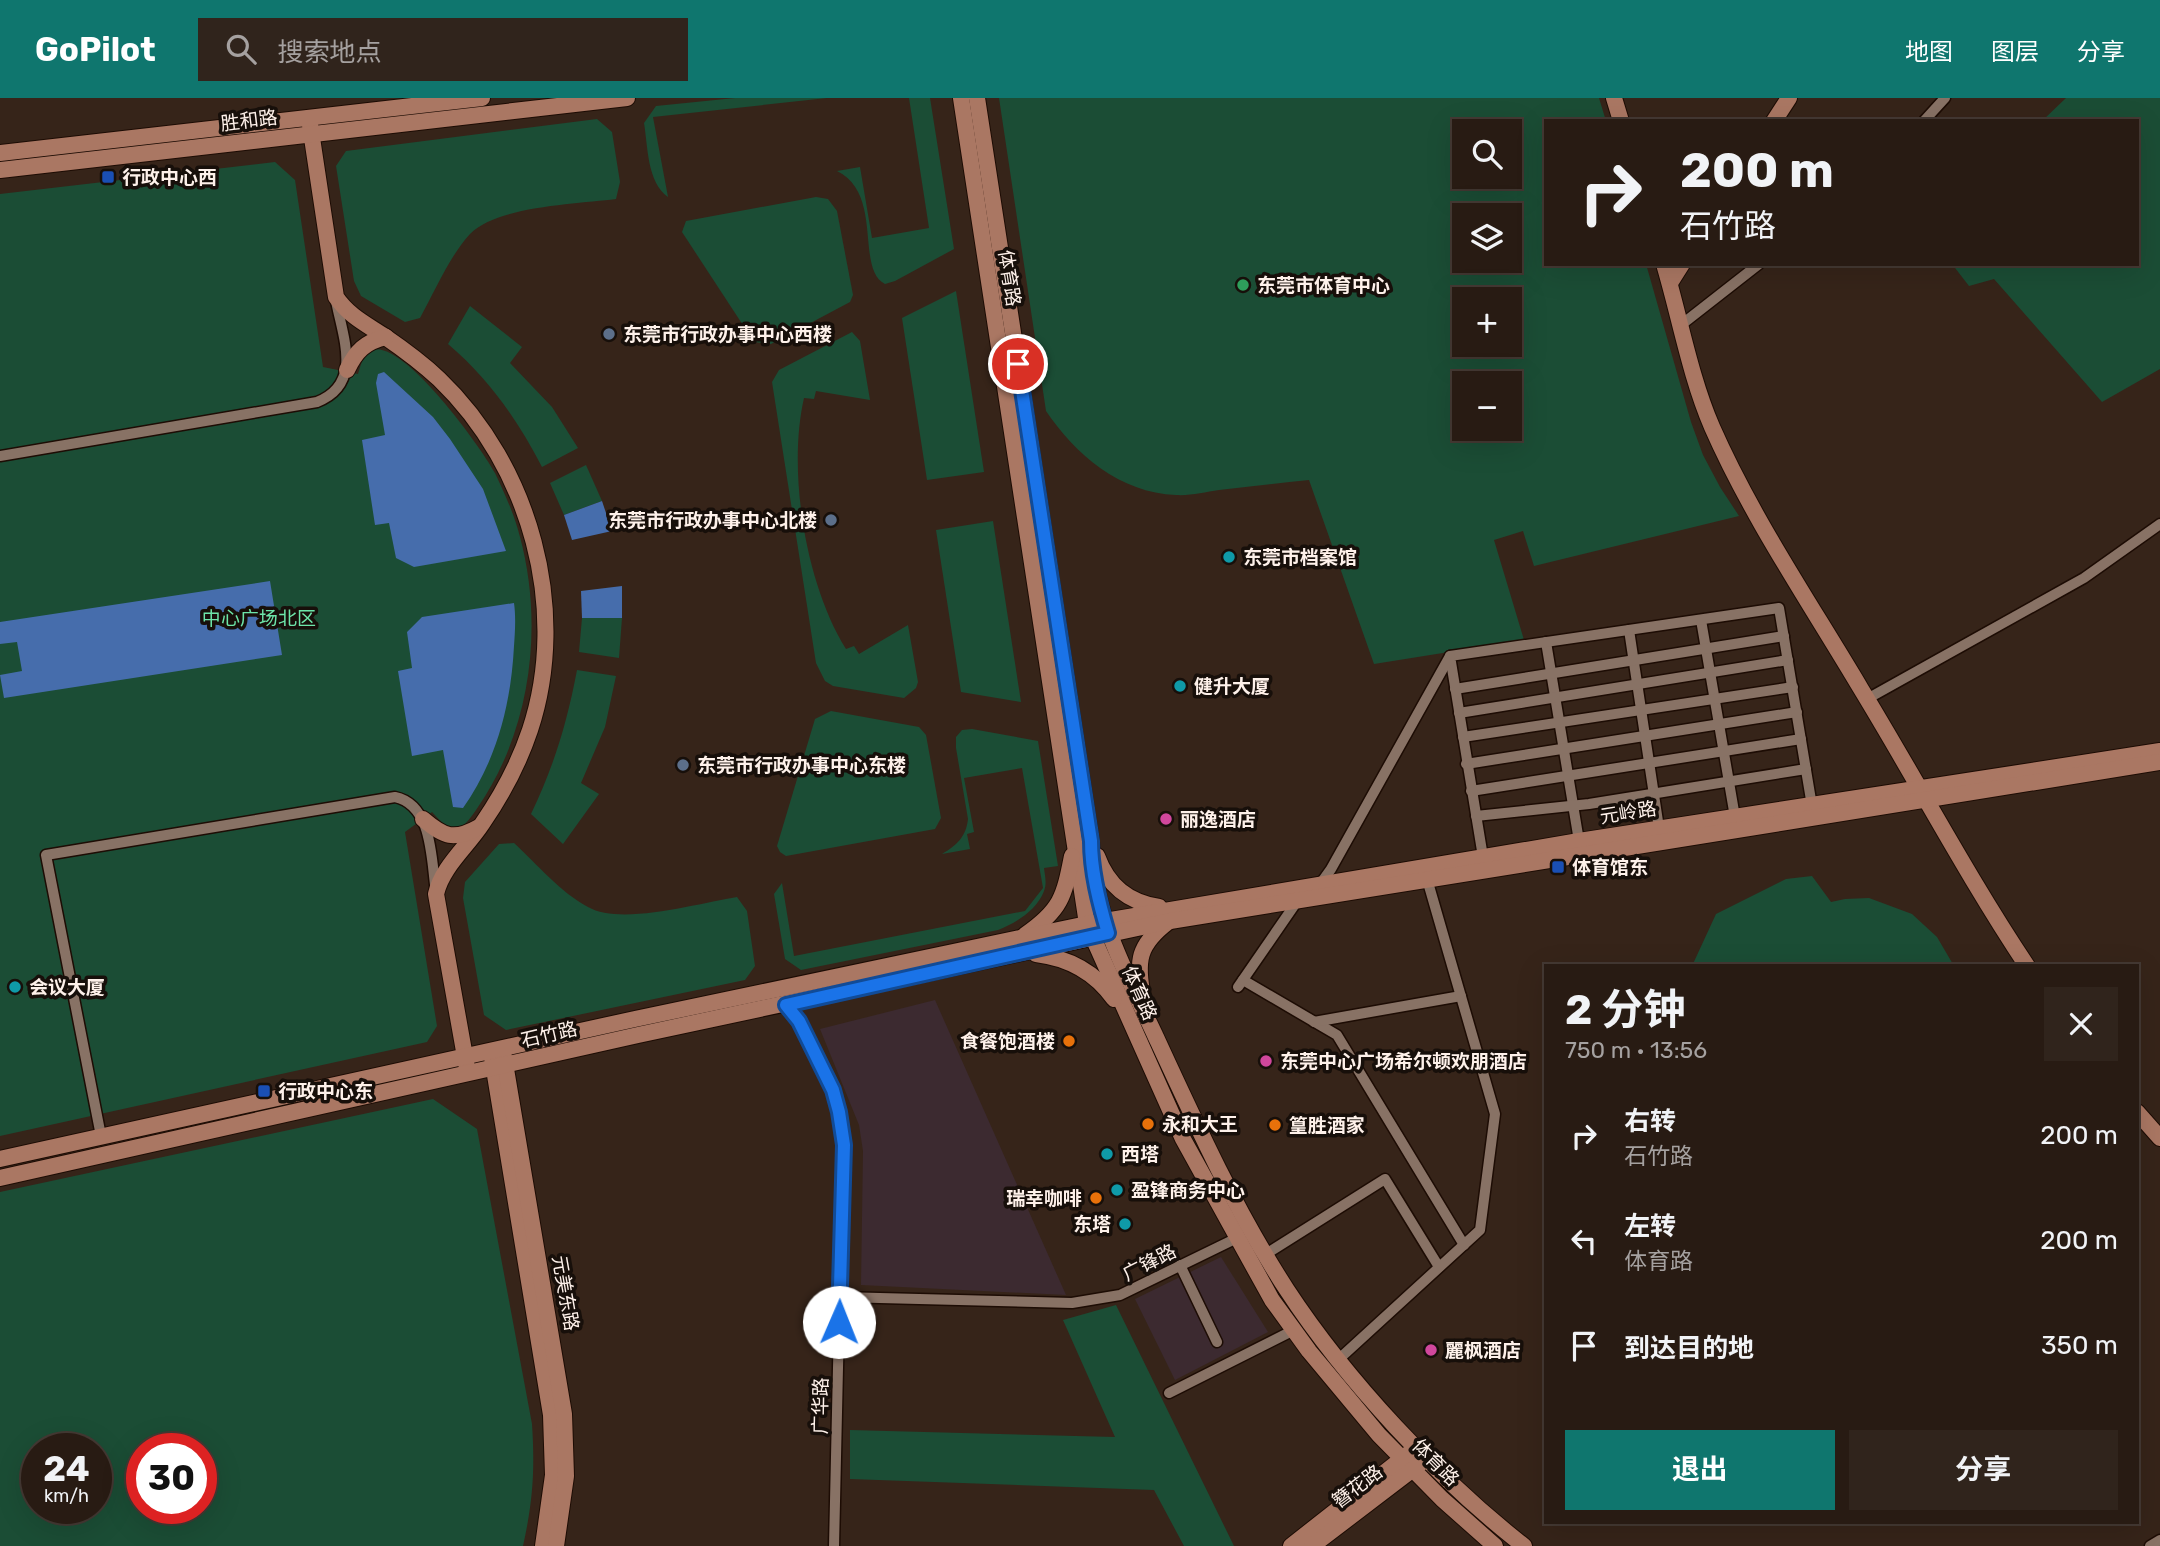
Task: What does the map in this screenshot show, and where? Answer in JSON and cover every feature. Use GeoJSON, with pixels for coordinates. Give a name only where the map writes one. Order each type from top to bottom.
{"type":"FeatureCollection","features":[{"type":"Feature","properties":{"kind":"street","name":"胜和路"},"geometry":{"type":"LineString","coordinates":[[0,170],[310,126],[482,98]]}},
{"type":"Feature","properties":{"kind":"street","name":"胜和路"},"geometry":{"type":"LineString","coordinates":[[0,153],[627,98]]}},
{"type":"Feature","properties":{"kind":"street"},"geometry":{"type":"LineString","coordinates":[[954,98],[965,123]]}},
{"type":"Feature","properties":{"kind":"street","name":"体育路"},"geometry":{"type":"LineString","coordinates":[[961,98],[1098,929],[1130,1023],[1183,1139],[1272,1300],[1344,1394],[1408,1464],[1496,1546]]}},
{"type":"Feature","properties":{"kind":"street","name":"体育路"},"geometry":{"type":"LineString","coordinates":[[977,98],[1083,842]]}},
{"type":"Feature","properties":{"kind":"street"},"geometry":{"type":"LineString","coordinates":[[1615,98],[1620,119]]}},
{"type":"Feature","properties":{"kind":"street"},"geometry":{"type":"LineString","coordinates":[[1775,119],[1789,98]]}},
{"type":"Feature","properties":{"kind":"street"},"geometry":{"type":"LineString","coordinates":[[1926,119],[1945,98]]}},
{"type":"Feature","properties":{"kind":"street"},"geometry":{"type":"LineString","coordinates":[[310,126],[347,370]]}},
{"type":"Feature","properties":{"kind":"street"},"geometry":{"type":"LineString","coordinates":[[1665,266],[1711,424],[1727,459],[1976,886],[2026,964]]}},
{"type":"Feature","properties":{"kind":"street"},"geometry":{"type":"LineString","coordinates":[[1670,283],[1681,266]]}},
{"type":"Feature","properties":{"kind":"street"},"geometry":{"type":"LineString","coordinates":[[1681,325],[1756,266]]}},
{"type":"Feature","properties":{"kind":"street"},"geometry":{"type":"LineString","coordinates":[[336,297],[350,315],[386,337],[439,379],[475,420],[517,492],[533,539],[540,573],[545,656],[530,730],[513,772],[481,826],[444,874],[436,894]]}},
{"type":"Feature","properties":{"kind":"street"},"geometry":{"type":"LineString","coordinates":[[0,456],[317,402],[338,390],[360,348],[367,342],[386,337]]}},
{"type":"Feature","properties":{"kind":"street"},"geometry":{"type":"LineString","coordinates":[[1867,699],[2084,578],[2160,524]]}},
{"type":"Feature","properties":{"kind":"street"},"geometry":{"type":"LineString","coordinates":[[1450,656],[1779,608],[1812,806]]}},
{"type":"Feature","properties":{"kind":"street"},"geometry":{"type":"LineString","coordinates":[[1700,620],[1735,817]]}},
{"type":"Feature","properties":{"kind":"street"},"geometry":{"type":"LineString","coordinates":[[1629,630],[1658,828]]}},
{"type":"Feature","properties":{"kind":"street"},"geometry":{"type":"LineString","coordinates":[[1455,690],[1784,636]]}},
{"type":"Feature","properties":{"kind":"street"},"geometry":{"type":"LineString","coordinates":[[1546,642],[1579,841]]}},
{"type":"Feature","properties":{"kind":"street"},"geometry":{"type":"LineString","coordinates":[[1450,656],[1483,857]]}},
{"type":"Feature","properties":{"kind":"street"},"geometry":{"type":"LineString","coordinates":[[1321,883],[1450,656]]}},
{"type":"Feature","properties":{"kind":"street"},"geometry":{"type":"LineString","coordinates":[[1459,713],[1788,660]]}},
{"type":"Feature","properties":{"kind":"street"},"geometry":{"type":"LineString","coordinates":[[1462,737],[1793,687]]}},
{"type":"Feature","properties":{"kind":"street"},"geometry":{"type":"LineString","coordinates":[[1466,764],[1797,712]]}},
{"type":"Feature","properties":{"kind":"street"},"geometry":{"type":"LineString","coordinates":[[1471,791],[1801,739]]}},
{"type":"Feature","properties":{"kind":"street","name":"元岭路"},"geometry":{"type":"LineString","coordinates":[[1169,915],[1298,900],[1427,879],[2160,751]]}},
{"type":"Feature","properties":{"kind":"street","name":"元岭路"},"geometry":{"type":"LineString","coordinates":[[1098,929],[1321,883],[1658,828],[2160,763]]}},
{"type":"Feature","properties":{"kind":"street"},"geometry":{"type":"LineString","coordinates":[[1476,816],[1572,805],[1806,769]]}},
{"type":"Feature","properties":{"kind":"street"},"geometry":{"type":"LineString","coordinates":[[100,1136],[46,855],[385,797],[411,802],[423,819],[436,830],[453,836],[468,833],[481,826]]}},
{"type":"Feature","properties":{"kind":"street"},"geometry":{"type":"LineString","coordinates":[[423,819],[467,1066]]}},
{"type":"Feature","properties":{"kind":"street"},"geometry":{"type":"LineString","coordinates":[[1083,842],[1115,888],[1130,899],[1169,915],[1146,943],[1139,958],[1146,1016]]}},
{"type":"Feature","properties":{"kind":"street"},"geometry":{"type":"LineString","coordinates":[[1083,842],[1061,900],[1051,916],[1021,946],[1074,963],[1092,975],[1111,995],[1130,1023]]}},
{"type":"Feature","properties":{"kind":"street"},"geometry":{"type":"LineString","coordinates":[[1339,1359],[1480,1230],[1494,1114],[1427,879]]}},
{"type":"Feature","properties":{"kind":"street"},"geometry":{"type":"LineString","coordinates":[[1298,900],[1240,984],[1337,1035],[1464,1245]]}},
{"type":"Feature","properties":{"kind":"street","name":"体育路"},"geometry":{"type":"LineString","coordinates":[[1098,929],[1146,1016],[1199,1131],[1287,1290],[1339,1359],[1421,1453],[1524,1546]]}},
{"type":"Feature","properties":{"kind":"street","name":"石竹路"},"geometry":{"type":"LineString","coordinates":[[0,1159],[100,1136],[467,1066],[500,1067],[786,1005],[1098,929]]}},
{"type":"Feature","properties":{"kind":"street","name":"石竹路"},"geometry":{"type":"LineString","coordinates":[[0,1178],[467,1066],[496,1050],[778,989],[1021,946]]}},
{"type":"Feature","properties":{"kind":"street","name":"广华路"},"geometry":{"type":"LineString","coordinates":[[778,989],[799,1021],[833,1090],[844,1145],[834,1546]]}},
{"type":"Feature","properties":{"kind":"street"},"geometry":{"type":"LineString","coordinates":[[1314,1022],[1461,996]]}},
{"type":"Feature","properties":{"kind":"street","name":"元美东路"},"geometry":{"type":"LineString","coordinates":[[496,1050],[564,1414],[566,1476],[556,1546]]}},
{"type":"Feature","properties":{"kind":"street","name":"元美东路"},"geometry":{"type":"LineString","coordinates":[[500,1067],[551,1415],[553,1475],[542,1546]]}},
{"type":"Feature","properties":{"kind":"street"},"geometry":{"type":"LineString","coordinates":[[2139,1114],[2160,1138]]}},
{"type":"Feature","properties":{"kind":"street"},"geometry":{"type":"LineString","coordinates":[[1266,1254],[1385,1180],[1439,1267]]}},
{"type":"Feature","properties":{"kind":"street","name":"广锋路"},"geometry":{"type":"LineString","coordinates":[[840,1297],[1072,1303],[1120,1296],[1237,1238]]}},
{"type":"Feature","properties":{"kind":"street"},"geometry":{"type":"LineString","coordinates":[[1180,1265],[1217,1342]]}},
{"type":"Feature","properties":{"kind":"street"},"geometry":{"type":"LineString","coordinates":[[1169,1393],[1294,1330]]}},
{"type":"Feature","properties":{"kind":"street","name":"簪花路"},"geometry":{"type":"LineString","coordinates":[[1312,1546],[1421,1453]]}},
{"type":"Feature","properties":{"kind":"street","name":"簪花路"},"geometry":{"type":"LineString","coordinates":[[1291,1546],[1408,1464]]}},
{"type":"Feature","properties":{"kind":"street"},"geometry":{"type":"LineString","coordinates":[[2150,1546],[2160,1540]]}},
{"type":"Feature","properties":{"kind":"shaded area"},"geometry":{"type":"Polygon","coordinates":[[[935,1000],[1066,1295],[861,1285],[863,1151],[859,1125],[820,1029],[935,1000]]]}},
{"type":"Feature","properties":{"kind":"shaded area"},"geometry":{"type":"Polygon","coordinates":[[[1221,1257],[1268,1332],[1175,1380],[1135,1299],[1221,1257]]]}},
{"type":"Feature","properties":{"kind":"green space"},"geometry":{"type":"Polygon","coordinates":[[[735,98],[827,98],[653,117],[668,197],[652,173],[644,123],[656,106],[735,98]]]}},
{"type":"Feature","properties":{"kind":"green space"},"geometry":{"type":"Polygon","coordinates":[[[909,98],[930,98],[954,249],[885,284],[876,276],[871,263],[865,213],[860,196],[851,182],[837,171],[860,167],[872,238],[929,228],[909,98]]]}},
{"type":"Feature","properties":{"kind":"green space","name":"东莞市体育中心"},"geometry":{"type":"Polygon","coordinates":[[[999,98],[1599,98],[1605,119],[1544,119],[1544,266],[1647,266],[1703,455],[1739,516],[1534,566],[1523,531],[1494,540],[1524,640],[1374,664],[1309,480],[1187,495],[1156,493],[1118,479],[1085,456],[1046,411],[999,98]]]}},
{"type":"Feature","properties":{"kind":"green space"},"geometry":{"type":"Polygon","coordinates":[[[2066,98],[2160,98],[2160,369],[2102,402],[1994,279],[1969,286],[1954,266],[2139,266],[2139,119],[2044,119],[2066,98]]]}},
{"type":"Feature","properties":{"kind":"green space"},"geometry":{"type":"Polygon","coordinates":[[[597,119],[612,132],[620,182],[616,199],[538,208],[499,217],[482,225],[470,234],[455,253],[420,318],[405,322],[361,296],[354,281],[336,166],[346,151],[597,119]]]}},
{"type":"Feature","properties":{"kind":"green space","name":"中心广场北区"},"geometry":{"type":"Polygon","coordinates":[[[275,162],[295,180],[323,367],[358,374],[366,354],[379,349],[396,356],[416,372],[474,441],[495,473],[515,521],[527,571],[531,606],[528,677],[521,711],[496,777],[472,816],[462,826],[451,828],[432,812],[405,832],[437,1026],[427,1042],[0,1136],[0,194],[275,162]]]}},
{"type":"Feature","properties":{"kind":"green space"},"geometry":{"type":"Polygon","coordinates":[[[816,197],[828,199],[837,211],[853,295],[850,302],[771,344],[754,342],[682,232],[686,221],[816,197]]]}},
{"type":"Feature","properties":{"kind":"green space"},"geometry":{"type":"Polygon","coordinates":[[[956,291],[984,472],[927,480],[902,318],[956,291]]]}},
{"type":"Feature","properties":{"kind":"green space"},"geometry":{"type":"Polygon","coordinates":[[[470,306],[522,347],[510,363],[552,407],[578,448],[542,467],[523,432],[501,401],[463,357],[448,344],[470,306]]]}},
{"type":"Feature","properties":{"kind":"green space"},"geometry":{"type":"Polygon","coordinates":[[[852,332],[860,341],[870,400],[816,391],[814,399],[804,398],[799,427],[799,493],[811,561],[820,593],[846,649],[854,646],[859,654],[908,625],[918,682],[916,688],[904,698],[833,686],[825,681],[816,663],[772,382],[779,370],[852,332]]]}},
{"type":"Feature","properties":{"kind":"green space"},"geometry":{"type":"Polygon","coordinates":[[[586,465],[602,501],[564,515],[550,483],[586,465]]]}},
{"type":"Feature","properties":{"kind":"green space"},"geometry":{"type":"Polygon","coordinates":[[[993,521],[1021,702],[961,692],[936,530],[993,521]]]}},
{"type":"Feature","properties":{"kind":"green space"},"geometry":{"type":"Polygon","coordinates":[[[582,618],[622,618],[619,658],[579,652],[582,618]]]}},
{"type":"Feature","properties":{"kind":"green space"},"geometry":{"type":"Polygon","coordinates":[[[577,670],[616,676],[605,727],[581,783],[599,794],[563,844],[531,814],[559,744],[577,670]]]}},
{"type":"Feature","properties":{"kind":"green space"},"geometry":{"type":"Polygon","coordinates":[[[831,711],[919,727],[926,735],[941,818],[935,829],[786,856],[780,852],[777,846],[815,719],[831,711]]]}},
{"type":"Feature","properties":{"kind":"green space"},"geometry":{"type":"Polygon","coordinates":[[[972,729],[1038,741],[1058,866],[1044,868],[1046,880],[1041,898],[1019,920],[998,930],[801,970],[785,959],[774,894],[782,883],[794,956],[1025,911],[1043,888],[1022,768],[964,778],[974,832],[967,834],[970,849],[942,854],[960,840],[967,825],[956,737],[962,730],[972,729]]]}},
{"type":"Feature","properties":{"kind":"green space"},"geometry":{"type":"Polygon","coordinates":[[[514,843],[568,894],[588,907],[602,912],[640,914],[737,897],[747,911],[755,966],[745,980],[506,1030],[484,1015],[463,898],[465,882],[499,844],[514,843]]]}},
{"type":"Feature","properties":{"kind":"green space"},"geometry":{"type":"Polygon","coordinates":[[[1812,876],[1831,902],[1869,898],[1912,914],[1937,937],[1953,964],[1693,964],[1716,914],[1786,879],[1812,876]]]}},
{"type":"Feature","properties":{"kind":"green space"},"geometry":{"type":"Polygon","coordinates":[[[433,1099],[477,1129],[532,1424],[532,1485],[523,1546],[0,1546],[0,1192],[433,1099]]]}},
{"type":"Feature","properties":{"kind":"green space"},"geometry":{"type":"Polygon","coordinates":[[[1116,1305],[1234,1546],[1184,1546],[1154,1490],[850,1479],[850,1430],[1115,1437],[1063,1320],[1116,1305]]]}},
{"type":"Feature","properties":{"kind":"water"},"geometry":{"type":"Polygon","coordinates":[[[384,372],[433,417],[450,439],[483,489],[506,551],[414,567],[396,558],[389,523],[375,525],[362,440],[385,435],[376,383],[378,374],[384,372]]]}},
{"type":"Feature","properties":{"kind":"water"},"geometry":{"type":"Polygon","coordinates":[[[602,501],[612,531],[572,540],[564,515],[602,501]]]}},
{"type":"Feature","properties":{"kind":"water"},"geometry":{"type":"Polygon","coordinates":[[[270,581],[282,655],[4,698],[0,675],[22,671],[17,642],[0,644],[0,622],[270,581]]]}},
{"type":"Feature","properties":{"kind":"water"},"geometry":{"type":"Polygon","coordinates":[[[622,586],[622,618],[582,618],[581,591],[622,586]]]}},
{"type":"Feature","properties":{"kind":"water"},"geometry":{"type":"Polygon","coordinates":[[[514,603],[510,689],[500,731],[475,790],[463,808],[453,807],[443,750],[412,756],[398,671],[412,668],[407,632],[422,617],[514,603]]]}},
{"type":"Feature","properties":{"kind":"place","name":"行政中心西"},"geometry":{"type":"Point","coordinates":[108,177]}},
{"type":"Feature","properties":{"kind":"place","name":"东莞市体育中心"},"geometry":{"type":"Point","coordinates":[1243,285]}},
{"type":"Feature","properties":{"kind":"place","name":"东莞市行政办事中心西楼"},"geometry":{"type":"Point","coordinates":[609,334]}},
{"type":"Feature","properties":{"kind":"place","name":"东莞市行政办事中心北楼"},"geometry":{"type":"Point","coordinates":[831,520]}},
{"type":"Feature","properties":{"kind":"place","name":"东莞市档案馆"},"geometry":{"type":"Point","coordinates":[1229,557]}},
{"type":"Feature","properties":{"kind":"place","name":"健升大厦"},"geometry":{"type":"Point","coordinates":[1180,686]}},
{"type":"Feature","properties":{"kind":"place","name":"东莞市行政办事中心东楼"},"geometry":{"type":"Point","coordinates":[683,765]}},
{"type":"Feature","properties":{"kind":"place","name":"丽逸酒店"},"geometry":{"type":"Point","coordinates":[1166,819]}},
{"type":"Feature","properties":{"kind":"place","name":"体育馆东"},"geometry":{"type":"Point","coordinates":[1558,867]}},
{"type":"Feature","properties":{"kind":"place","name":"会议大厦"},"geometry":{"type":"Point","coordinates":[15,987]}},
{"type":"Feature","properties":{"kind":"place","name":"食餐饱酒楼"},"geometry":{"type":"Point","coordinates":[1069,1041]}},
{"type":"Feature","properties":{"kind":"place","name":"东莞中心广场希尔顿欢朋酒店"},"geometry":{"type":"Point","coordinates":[1266,1061]}},
{"type":"Feature","properties":{"kind":"place","name":"行政中心东"},"geometry":{"type":"Point","coordinates":[264,1091]}},
{"type":"Feature","properties":{"kind":"place","name":"永和大王"},"geometry":{"type":"Point","coordinates":[1148,1124]}},
{"type":"Feature","properties":{"kind":"place","name":"篁胜酒家"},"geometry":{"type":"Point","coordinates":[1275,1125]}},
{"type":"Feature","properties":{"kind":"place","name":"西塔"},"geometry":{"type":"Point","coordinates":[1107,1154]}},
{"type":"Feature","properties":{"kind":"place","name":"盈锋商务中心"},"geometry":{"type":"Point","coordinates":[1117,1190]}},
{"type":"Feature","properties":{"kind":"place","name":"瑞幸咖啡"},"geometry":{"type":"Point","coordinates":[1096,1198]}},
{"type":"Feature","properties":{"kind":"place","name":"东塔"},"geometry":{"type":"Point","coordinates":[1125,1224]}},
{"type":"Feature","properties":{"kind":"place","name":"麗枫酒店"},"geometry":{"type":"Point","coordinates":[1431,1350]}},
{"type":"Feature","properties":{"kind":"route"},"geometry":{"type":"LineString","coordinates":[[839,1322],[844,1145],[839,1112],[833,1090],[799,1021],[786,1005],[1108,933],[1097,894],[1091,857],[1091,841],[1018,364]]}}]}
